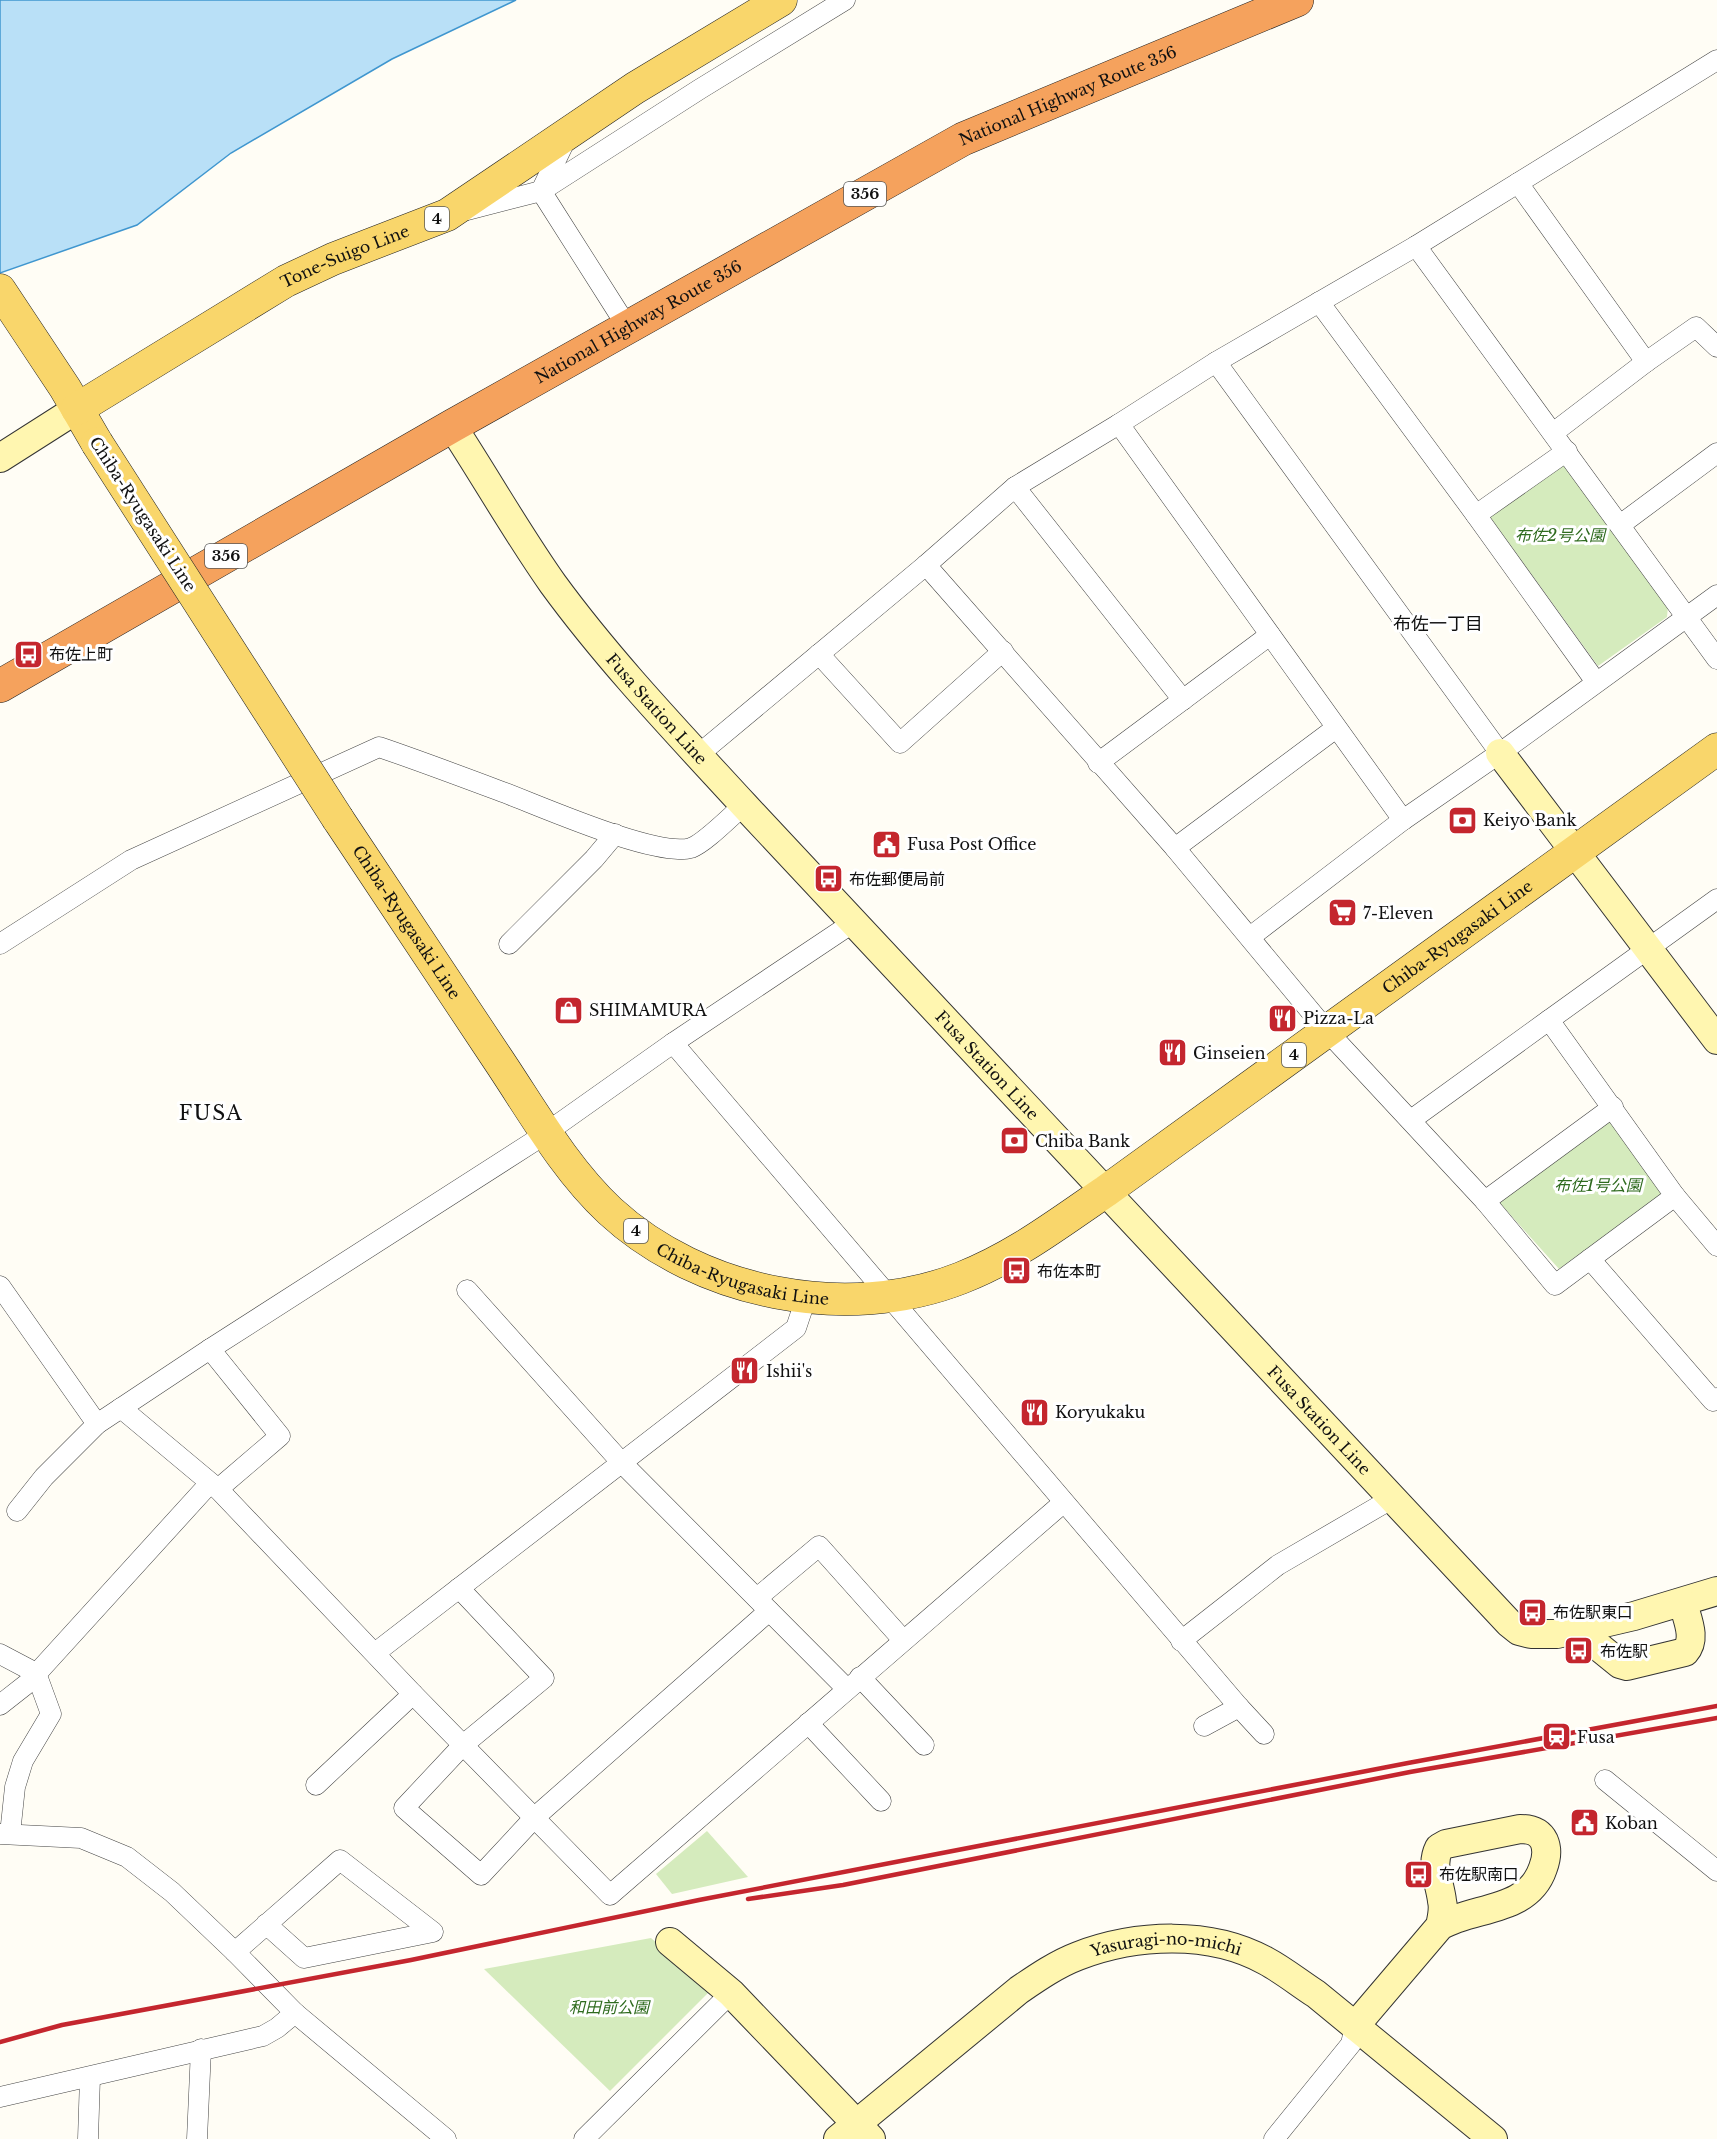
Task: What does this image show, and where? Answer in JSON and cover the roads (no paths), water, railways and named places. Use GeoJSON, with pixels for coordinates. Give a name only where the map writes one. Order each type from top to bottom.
{"type":"FeatureCollection","features":[{"type":"Feature","properties":{"kind":"highway","name":"National Highway Route 356"},"geometry":{"type":"LineString","coordinates":[[0,686],[452,426],[963,139],[1297,0]]}},
{"type":"Feature","properties":{"kind":"main road","name":"Tone-Suigo Line"},"geometry":{"type":"LineString","coordinates":[[71,399],[286,281],[333,259],[447,215],[644,82],[781,0]]}},
{"type":"Feature","properties":{"kind":"main road","name":"Chiba-Ryugasaki Line"},"geometry":{"type":"LineString","coordinates":[[0,290],[338,819],[547,1133],[591,1192],[619,1218],[679,1258],[738,1284],[806,1298],[890,1296],[960,1279],[1000,1261],[1106,1191],[1717,749]]}},
{"type":"Feature","properties":{"kind":"street"},"geometry":{"type":"LineString","coordinates":[[447,215],[541,191],[845,0]]}},
{"type":"Feature","properties":{"kind":"street"},"geometry":{"type":"LineString","coordinates":[[698,755],[926,565],[1015,486],[1119,424],[1216,362],[1416,246],[1717,60]]}},
{"type":"Feature","properties":{"kind":"street"},"geometry":{"type":"LineString","coordinates":[[541,191],[569,132]]}},
{"type":"Feature","properties":{"kind":"street"},"geometry":{"type":"LineString","coordinates":[[1518,183],[1646,362]]}},
{"type":"Feature","properties":{"kind":"street"},"geometry":{"type":"LineString","coordinates":[[541,191],[628,328]]}},
{"type":"Feature","properties":{"kind":"street"},"geometry":{"type":"LineString","coordinates":[[1416,246],[1717,659]]}},
{"type":"Feature","properties":{"kind":"street"},"geometry":{"type":"LineString","coordinates":[[1319,302],[1476,514],[1596,682]]}},
{"type":"Feature","properties":{"kind":"street"},"geometry":{"type":"LineString","coordinates":[[1553,433],[1696,327],[1717,347]]}},
{"type":"Feature","properties":{"kind":"street"},"geometry":{"type":"LineString","coordinates":[[1216,362],[1573,852],[1717,1040]]}},
{"type":"Feature","properties":{"kind":"street","name":"Tone-Suigo Line"},"geometry":{"type":"LineString","coordinates":[[0,458],[71,399]]}},
{"type":"Feature","properties":{"kind":"street"},"geometry":{"type":"LineString","coordinates":[[1119,424],[1404,820]]}},
{"type":"Feature","properties":{"kind":"street","name":"Fusa Station Line"},"geometry":{"type":"LineString","coordinates":[[452,426],[552,582],[597,641],[744,805],[1393,1498],[1494,1609],[1519,1631],[1542,1636],[1578,1630],[1683,1603],[1717,1591]]}},
{"type":"Feature","properties":{"kind":"street"},"geometry":{"type":"LineString","coordinates":[[1476,514],[1567,451]]}},
{"type":"Feature","properties":{"kind":"street"},"geometry":{"type":"LineString","coordinates":[[1620,525],[1717,453]]}},
{"type":"Feature","properties":{"kind":"street"},"geometry":{"type":"LineString","coordinates":[[1015,486],[1183,700]]}},
{"type":"Feature","properties":{"kind":"street"},"geometry":{"type":"LineString","coordinates":[[926,565],[1175,848],[1327,1031],[1485,1201],[1555,1285],[1675,1196]]}},
{"type":"Feature","properties":{"kind":"street"},"geometry":{"type":"LineString","coordinates":[[1250,937],[1404,820],[1717,595]]}},
{"type":"Feature","properties":{"kind":"street"},"geometry":{"type":"LineString","coordinates":[[1098,763],[1270,635]]}},
{"type":"Feature","properties":{"kind":"street"},"geometry":{"type":"LineString","coordinates":[[819,654],[900,743],[1003,651]]}},
{"type":"Feature","properties":{"kind":"street"},"geometry":{"type":"LineString","coordinates":[[1175,848],[1336,728]]}},
{"type":"Feature","properties":{"kind":"street"},"geometry":{"type":"LineString","coordinates":[[0,944],[132,860],[379,747],[631,841],[674,849],[692,848],[744,805]]}},
{"type":"Feature","properties":{"kind":"street"},"geometry":{"type":"LineString","coordinates":[[509,944],[594,859],[615,834]]}},
{"type":"Feature","properties":{"kind":"street"},"geometry":{"type":"LineString","coordinates":[[1411,1120],[1717,899]]}},
{"type":"Feature","properties":{"kind":"street"},"geometry":{"type":"LineString","coordinates":[[17,1511],[44,1478],[97,1424],[547,1133],[673,1043],[854,922]]}},
{"type":"Feature","properties":{"kind":"street"},"geometry":{"type":"LineString","coordinates":[[1549,1020],[1675,1196],[1717,1246]]}},
{"type":"Feature","properties":{"kind":"street"},"geometry":{"type":"LineString","coordinates":[[673,1043],[1181,1641],[1264,1734]]}},
{"type":"Feature","properties":{"kind":"street"},"geometry":{"type":"LineString","coordinates":[[1485,1201],[1613,1107]]}},
{"type":"Feature","properties":{"kind":"street"},"geometry":{"type":"LineString","coordinates":[[1590,1259],[1713,1401],[1717,1398]]}},
{"type":"Feature","properties":{"kind":"street"},"geometry":{"type":"LineString","coordinates":[[467,1290],[621,1462],[763,1604],[924,1745]]}},
{"type":"Feature","properties":{"kind":"street"},"geometry":{"type":"LineString","coordinates":[[375,1653],[796,1328],[806,1298]]}},
{"type":"Feature","properties":{"kind":"street"},"geometry":{"type":"LineString","coordinates":[[4,1300],[97,1424]]}},
{"type":"Feature","properties":{"kind":"street"},"geometry":{"type":"LineString","coordinates":[[0,1705],[28,1683],[214,1486],[280,1436],[210,1349]]}},
{"type":"Feature","properties":{"kind":"street"},"geometry":{"type":"LineString","coordinates":[[121,1408],[214,1486],[610,1895],[1063,1503]]}},
{"type":"Feature","properties":{"kind":"street"},"geometry":{"type":"LineString","coordinates":[[1181,1641],[1278,1566],[1393,1498]]}},
{"type":"Feature","properties":{"kind":"street"},"geometry":{"type":"LineString","coordinates":[[459,1588],[544,1678],[463,1745],[404,1808],[481,1875],[535,1817],[763,1604],[819,1546],[903,1640]]}},
{"type":"Feature","properties":{"kind":"street"},"geometry":{"type":"LineString","coordinates":[[1578,1630],[1620,1664],[1627,1666],[1684,1652],[1692,1639],[1683,1603]]}},
{"type":"Feature","properties":{"kind":"street"},"geometry":{"type":"LineString","coordinates":[[0,1654],[36,1673],[51,1714],[22,1761],[5,1834],[81,1838],[127,1857],[171,1892],[295,2013],[446,2139]]}},
{"type":"Feature","properties":{"kind":"street"},"geometry":{"type":"LineString","coordinates":[[315,1785],[413,1694]]}},
{"type":"Feature","properties":{"kind":"street"},"geometry":{"type":"LineString","coordinates":[[1204,1726],[1239,1707]]}},
{"type":"Feature","properties":{"kind":"street"},"geometry":{"type":"LineString","coordinates":[[808,1723],[881,1801]]}},
{"type":"Feature","properties":{"kind":"street"},"geometry":{"type":"LineString","coordinates":[[1605,1780],[1717,1871]]}},
{"type":"Feature","properties":{"kind":"street"},"geometry":{"type":"LineString","coordinates":[[235,1952],[266,1924],[340,1860],[433,1932],[304,1958],[266,1924]]}},
{"type":"Feature","properties":{"kind":"street"},"geometry":{"type":"LineString","coordinates":[[1274,2139],[1351,2044],[1355,2026],[1440,1926]]}},
{"type":"Feature","properties":{"kind":"street","name":"Yasuragi-no-michi"},"geometry":{"type":"LineString","coordinates":[[855,2134],[1019,1990],[1048,1970],[1103,1947],[1170,1938],[1204,1941],[1247,1953],[1264,1960],[1290,1976],[1493,2139]]}},
{"type":"Feature","properties":{"kind":"street"},"geometry":{"type":"LineString","coordinates":[[670,1942],[731,1993],[855,2134]]}},
{"type":"Feature","properties":{"kind":"street"},"geometry":{"type":"LineString","coordinates":[[585,2139],[731,1993]]}},
{"type":"Feature","properties":{"kind":"street"},"geometry":{"type":"LineString","coordinates":[[0,2097],[263,2036],[295,2013]]}},
{"type":"Feature","properties":{"kind":"street"},"geometry":{"type":"LineString","coordinates":[[197,2139],[201,2049]]}},
{"type":"Feature","properties":{"kind":"street"},"geometry":{"type":"LineString","coordinates":[[88,2139],[90,2077]]}},
{"type":"Feature","properties":{"kind":"water"},"geometry":{"type":"Polygon","coordinates":[[[0,0],[516,0],[392,59],[231,153],[137,225],[0,273],[0,0]]]}},
{"type":"Feature","properties":{"kind":"railway"},"geometry":{"type":"LineString","coordinates":[[0,2042],[62,2025],[411,1960],[699,1900],[1408,1763],[1717,1706]]}},
{"type":"Feature","properties":{"kind":"railway"},"geometry":{"type":"LineString","coordinates":[[748,1899],[843,1885],[1410,1772],[1717,1718]]}},
{"type":"Feature","properties":{"kind":"place","name":"布佐上町"},"geometry":{"type":"Point","coordinates":[28,654]}},
{"type":"Feature","properties":{"kind":"place","name":"Keiyo Bank"},"geometry":{"type":"Point","coordinates":[1462,820]}},
{"type":"Feature","properties":{"kind":"place","name":"Fusa Post Office"},"geometry":{"type":"Point","coordinates":[886,844]}},
{"type":"Feature","properties":{"kind":"place","name":"布佐郵便局前"},"geometry":{"type":"Point","coordinates":[828,879]}},
{"type":"Feature","properties":{"kind":"place","name":"7-Eleven"},"geometry":{"type":"Point","coordinates":[1342,913]}},
{"type":"Feature","properties":{"kind":"place","name":"SHIMAMURA"},"geometry":{"type":"Point","coordinates":[568,1010]}},
{"type":"Feature","properties":{"kind":"place","name":"Pizza-La"},"geometry":{"type":"Point","coordinates":[1282,1018]}},
{"type":"Feature","properties":{"kind":"place","name":"Ginseien"},"geometry":{"type":"Point","coordinates":[1172,1053]}},
{"type":"Feature","properties":{"kind":"place","name":"Chiba Bank"},"geometry":{"type":"Point","coordinates":[1014,1141]}},
{"type":"Feature","properties":{"kind":"place","name":"布佐本町"},"geometry":{"type":"Point","coordinates":[1016,1271]}},
{"type":"Feature","properties":{"kind":"place","name":"Ishii's"},"geometry":{"type":"Point","coordinates":[745,1371]}},
{"type":"Feature","properties":{"kind":"place","name":"Koryukaku"},"geometry":{"type":"Point","coordinates":[1034,1412]}},
{"type":"Feature","properties":{"kind":"place","name":"布佐駅東口"},"geometry":{"type":"Point","coordinates":[1532,1612]}},
{"type":"Feature","properties":{"kind":"place","name":"布佐駅"},"geometry":{"type":"Point","coordinates":[1579,1651]}},
{"type":"Feature","properties":{"kind":"place","name":"Fusa"},"geometry":{"type":"Point","coordinates":[1556,1737]}},
{"type":"Feature","properties":{"kind":"place","name":"Koban"},"geometry":{"type":"Point","coordinates":[1584,1823]}},
{"type":"Feature","properties":{"kind":"place","name":"布佐駅南口"},"geometry":{"type":"Point","coordinates":[1418,1874]}},
{"type":"Feature","properties":{"kind":"district","name":"布佐一丁目"},"geometry":{"type":"Point","coordinates":[1438,624]}},
{"type":"Feature","properties":{"kind":"district","name":"FUSA"},"geometry":{"type":"Point","coordinates":[211,1113]}},
{"type":"Feature","properties":{"kind":"park label","name":"布佐2号公園"},"geometry":{"type":"Point","coordinates":[1560,535]}},
{"type":"Feature","properties":{"kind":"park label","name":"布佐1号公園"},"geometry":{"type":"Point","coordinates":[1598,1185]}},
{"type":"Feature","properties":{"kind":"park label","name":"和田前公園"},"geometry":{"type":"Point","coordinates":[609,2007]}}]}
